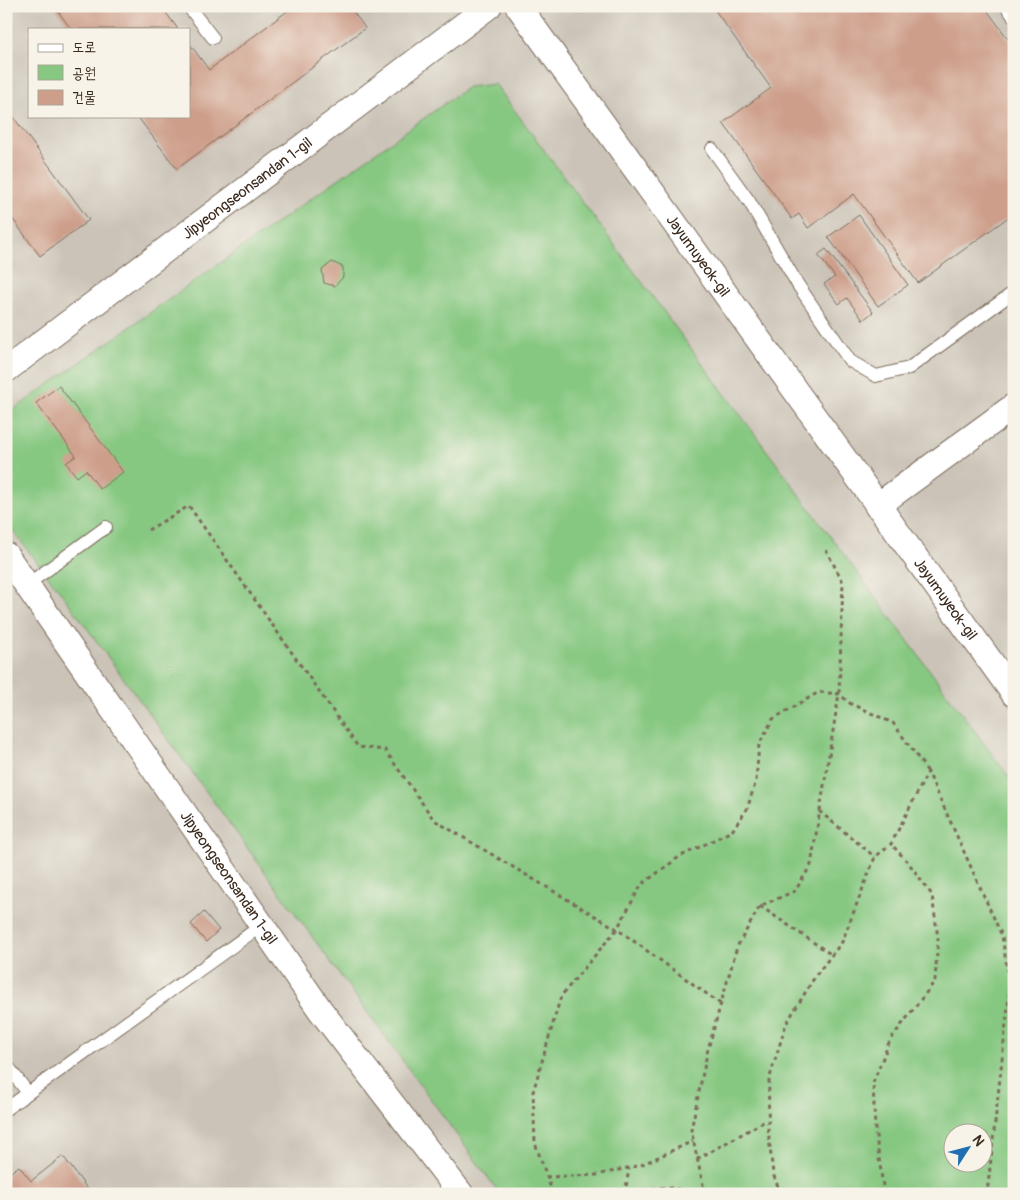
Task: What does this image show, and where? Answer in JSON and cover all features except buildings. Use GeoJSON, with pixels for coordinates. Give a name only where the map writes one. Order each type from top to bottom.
{"type":"FeatureCollection","features":[{"type":"Feature","properties":{"kind":"street","name":"Jipyeongseonsandan 1-gil"},"geometry":{"type":"LineString","coordinates":[[6,370],[489,6]]}},
{"type":"Feature","properties":{"kind":"street","name":"Jayumuyeok-gil"},"geometry":{"type":"LineString","coordinates":[[518,6],[876,506],[1014,694]]}},
{"type":"Feature","properties":{"kind":"street"},"geometry":{"type":"LineString","coordinates":[[876,506],[1014,406]]}},
{"type":"Feature","properties":{"kind":"street","name":"Jipyeongseonsandan 1-gil"},"geometry":{"type":"LineString","coordinates":[[6,556],[28,584],[321,1011],[461,1194]]}},
{"type":"Feature","properties":{"kind":"lane"},"geometry":{"type":"LineString","coordinates":[[188,6],[213,38]]}},
{"type":"Feature","properties":{"kind":"lane"},"geometry":{"type":"LineString","coordinates":[[1006,6],[1014,17]]}},
{"type":"Feature","properties":{"kind":"lane"},"geometry":{"type":"LineString","coordinates":[[712,148],[749,201],[798,285],[850,361],[876,376],[909,368],[1014,292]]}},
{"type":"Feature","properties":{"kind":"lane"},"geometry":{"type":"LineString","coordinates":[[28,584],[106,527]]}},
{"type":"Feature","properties":{"kind":"lane"},"geometry":{"type":"LineString","coordinates":[[6,1109],[262,925]]}},
{"type":"Feature","properties":{"kind":"lane"},"geometry":{"type":"LineString","coordinates":[[6,1064],[28,1094]]}},
{"type":"Feature","properties":{"kind":"path"},"geometry":{"type":"LineString","coordinates":[[148,530],[188,506],[358,747],[385,750],[434,820],[617,928],[722,1005]]}},
{"type":"Feature","properties":{"kind":"path"},"geometry":{"type":"LineString","coordinates":[[706,1194],[691,1130],[708,1049],[737,947],[760,906],[795,891],[811,864],[839,694],[843,582],[826,550]]}},
{"type":"Feature","properties":{"kind":"path"},"geometry":{"type":"LineString","coordinates":[[553,1194],[535,1143],[532,1092],[561,996],[617,928],[641,885],[679,857],[732,831],[747,809],[756,781],[759,744],[773,719],[819,692],[839,694],[851,704],[893,723],[928,772],[1002,936],[1012,988],[988,1194]]}},
{"type":"Feature","properties":{"kind":"path"},"geometry":{"type":"LineString","coordinates":[[781,1194],[773,1174],[768,1120],[769,1080],[786,1024],[816,975],[842,942],[874,857],[891,844],[928,772]]}},
{"type":"Feature","properties":{"kind":"path"},"geometry":{"type":"LineString","coordinates":[[819,811],[874,857]]}},
{"type":"Feature","properties":{"kind":"path"},"geometry":{"type":"LineString","coordinates":[[884,1194],[875,1129],[873,1083],[890,1040],[935,981],[938,938],[932,895],[908,862],[891,844]]}},
{"type":"Feature","properties":{"kind":"path"},"geometry":{"type":"LineString","coordinates":[[760,906],[832,955]]}},
{"type":"Feature","properties":{"kind":"path"},"geometry":{"type":"LineString","coordinates":[[697,1159],[768,1120]]}},
{"type":"Feature","properties":{"kind":"path"},"geometry":{"type":"LineString","coordinates":[[546,1177],[598,1175],[641,1166],[693,1141]]}},
{"type":"Feature","properties":{"kind":"path"},"geometry":{"type":"LineString","coordinates":[[625,1194],[628,1168]]}},
{"type":"Feature","properties":{"kind":"path"},"geometry":{"type":"LineString","coordinates":[[637,1194],[652,1187],[681,1189],[693,1194]]}},
{"type":"Feature","properties":{"kind":"shaded area"},"geometry":{"type":"Polygon","coordinates":[[[6,6],[1014,6],[1014,1194],[6,1194],[6,6]]]}},
{"type":"Feature","properties":{"kind":"green space"},"geometry":{"type":"Polygon","coordinates":[[[495,84],[1014,784],[1014,1194],[500,1194],[62,594],[6,522],[6,415],[468,87],[495,84]]]}}]}
